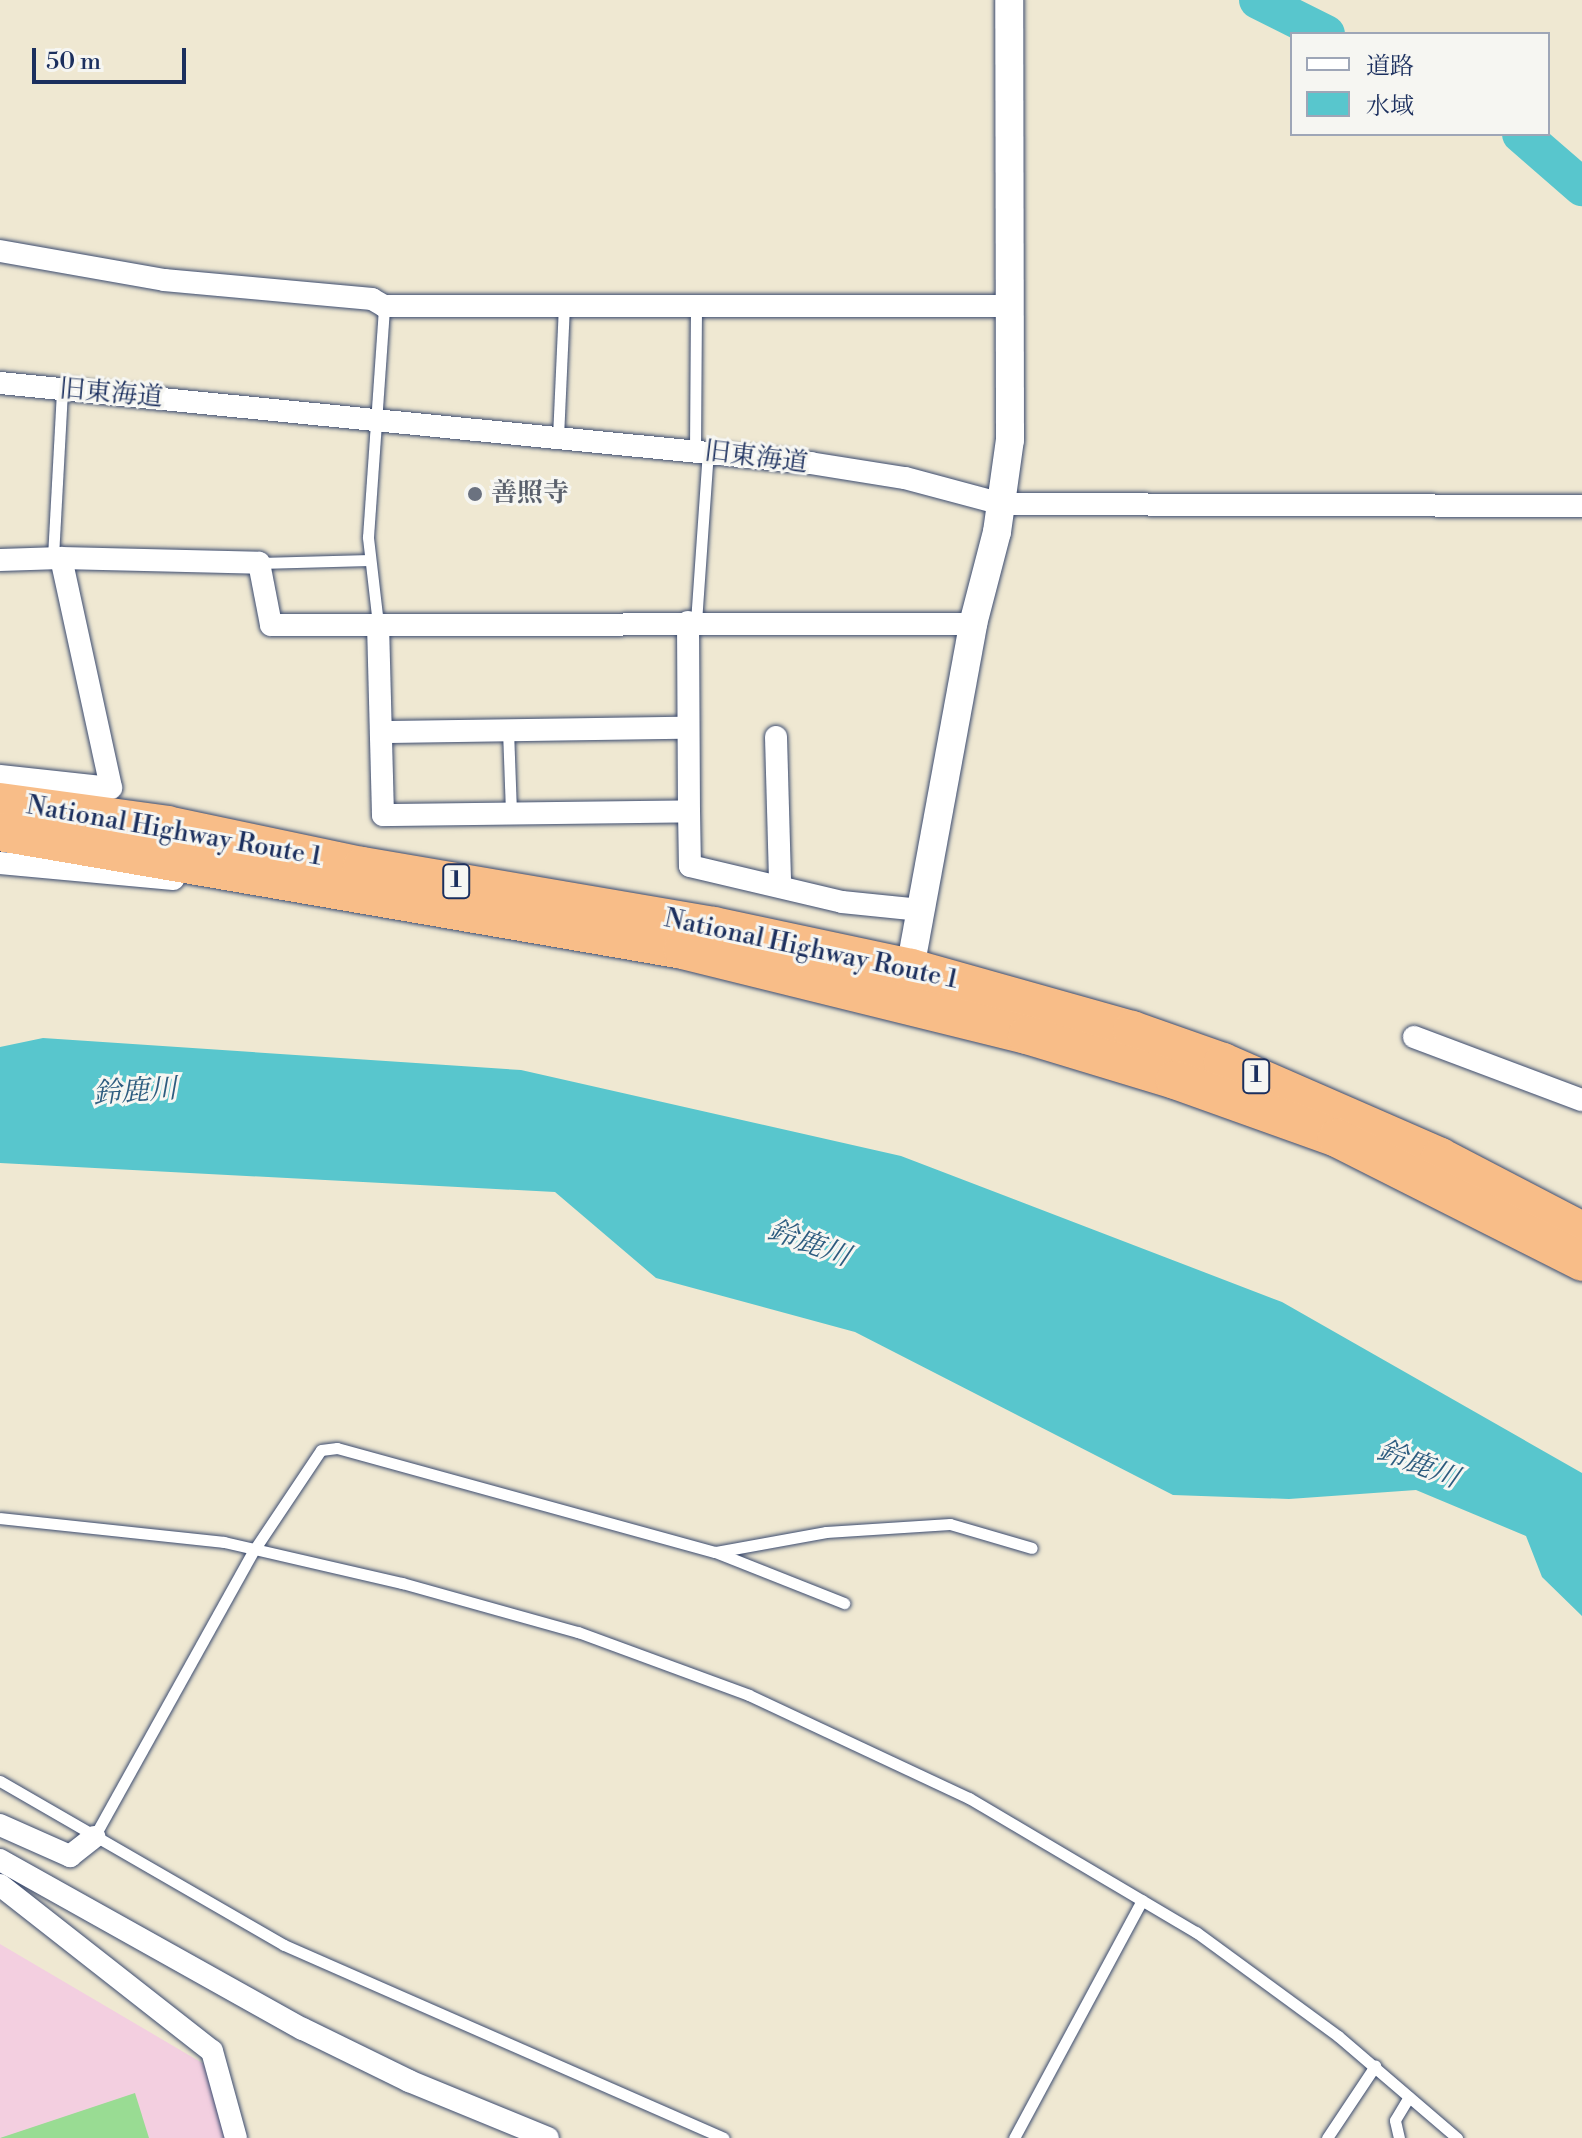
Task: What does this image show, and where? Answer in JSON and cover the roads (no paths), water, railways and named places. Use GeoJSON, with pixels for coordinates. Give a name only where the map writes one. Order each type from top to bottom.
{"type":"FeatureCollection","features":[{"type":"Feature","properties":{"kind":"highway","name":"National Highway Route 1"},"geometry":{"type":"LineString","coordinates":[[0,802],[167,825],[362,866],[714,926],[907,985],[1337,1138],[1582,1262]]}},
{"type":"Feature","properties":{"kind":"highway","name":"National Highway Route 1"},"geometry":{"type":"LineString","coordinates":[[0,832],[683,950],[907,985],[1132,1030],[1223,1062],[1440,1157],[1582,1231]]}},
{"type":"Feature","properties":{"kind":"street"},"geometry":{"type":"LineString","coordinates":[[907,985],[973,624],[1009,504],[1012,306],[1006,192],[1009,13]]}},
{"type":"Feature","properties":{"kind":"street"},"geometry":{"type":"LineString","coordinates":[[0,251],[164,280],[372,299],[384,306],[1012,306]]}},
{"type":"Feature","properties":{"kind":"street","name":"旧東海道"},"geometry":{"type":"LineString","coordinates":[[0,383],[702,451],[905,478],[1009,504],[1582,506]]}},
{"type":"Feature","properties":{"kind":"street"},"geometry":{"type":"LineString","coordinates":[[0,560],[57,557],[259,563],[271,625],[692,622],[973,624]]}},
{"type":"Feature","properties":{"kind":"street"},"geometry":{"type":"LineString","coordinates":[[0,776],[111,788],[57,557]]}},
{"type":"Feature","properties":{"kind":"street"},"geometry":{"type":"LineString","coordinates":[[692,622],[688,728],[690,866],[780,884],[842,902],[921,910]]}},
{"type":"Feature","properties":{"kind":"street"},"geometry":{"type":"LineString","coordinates":[[378,624],[383,815],[689,811]]}},
{"type":"Feature","properties":{"kind":"street"},"geometry":{"type":"LineString","coordinates":[[383,732],[688,728]]}},
{"type":"Feature","properties":{"kind":"street"},"geometry":{"type":"LineString","coordinates":[[776,737],[780,884]]}},
{"type":"Feature","properties":{"kind":"street"},"geometry":{"type":"LineString","coordinates":[[0,863],[381,897]]}},
{"type":"Feature","properties":{"kind":"street"},"geometry":{"type":"LineString","coordinates":[[1414,1037],[1582,1100]]}},
{"type":"Feature","properties":{"kind":"street"},"geometry":{"type":"LineString","coordinates":[[0,1825],[70,1856],[94,1837]]}},
{"type":"Feature","properties":{"kind":"street"},"geometry":{"type":"LineString","coordinates":[[0,1860],[303,2029],[409,2081],[548,2138]]}},
{"type":"Feature","properties":{"kind":"street"},"geometry":{"type":"LineString","coordinates":[[0,1885],[212,2051],[236,2138]]}},
{"type":"Feature","properties":{"kind":"lane"},"geometry":{"type":"LineString","coordinates":[[558,437],[564,304]]}},
{"type":"Feature","properties":{"kind":"lane"},"geometry":{"type":"LineString","coordinates":[[692,622],[702,451],[696,305]]}},
{"type":"Feature","properties":{"kind":"lane"},"geometry":{"type":"LineString","coordinates":[[378,624],[370,560],[384,306]]}},
{"type":"Feature","properties":{"kind":"lane"},"geometry":{"type":"LineString","coordinates":[[57,557],[62,390]]}},
{"type":"Feature","properties":{"kind":"lane"},"geometry":{"type":"LineString","coordinates":[[259,563],[370,560]]}},
{"type":"Feature","properties":{"kind":"lane"},"geometry":{"type":"LineString","coordinates":[[508,730],[511,811]]}},
{"type":"Feature","properties":{"kind":"lane"},"geometry":{"type":"LineString","coordinates":[[94,1837],[254,1550],[311,1459],[321,1450],[337,1448],[715,1552],[844,1603]]}},
{"type":"Feature","properties":{"kind":"lane"},"geometry":{"type":"LineString","coordinates":[[0,1518],[254,1550],[507,1610],[643,1653],[749,1695],[969,1798],[1142,1900],[1246,1966],[1375,2066],[1457,2138]]}},
{"type":"Feature","properties":{"kind":"lane"},"geometry":{"type":"LineString","coordinates":[[715,1552],[826,1532],[950,1524],[1032,1548]]}},
{"type":"Feature","properties":{"kind":"lane"},"geometry":{"type":"LineString","coordinates":[[0,1781],[284,1945],[723,2138]]}},
{"type":"Feature","properties":{"kind":"lane"},"geometry":{"type":"LineString","coordinates":[[1014,2138],[1142,1900]]}},
{"type":"Feature","properties":{"kind":"lane"},"geometry":{"type":"LineString","coordinates":[[1327,2138],[1375,2066]]}},
{"type":"Feature","properties":{"kind":"lane"},"geometry":{"type":"LineString","coordinates":[[1399,2138],[1395,2120],[1409,2097]]}},
{"type":"Feature","properties":{"kind":"water","name":"鈴鹿川"},"geometry":{"type":"Polygon","coordinates":[[[43,1038],[521,1070],[901,1156],[1282,1302],[1582,1473],[1582,1616],[1542,1577],[1526,1536],[1416,1490],[1289,1499],[1173,1495],[855,1332],[656,1278],[555,1192],[0,1163],[0,1047],[43,1038]]]}},
{"type":"Feature","properties":{"kind":"waterway"},"geometry":{"type":"LineString","coordinates":[[1258,0],[1322,32]]}},
{"type":"Feature","properties":{"kind":"waterway"},"geometry":{"type":"LineString","coordinates":[[1523,136],[1582,187]]}},
{"type":"Feature","properties":{"kind":"place","name":"善照寺"},"geometry":{"type":"Point","coordinates":[475,494]}}]}
